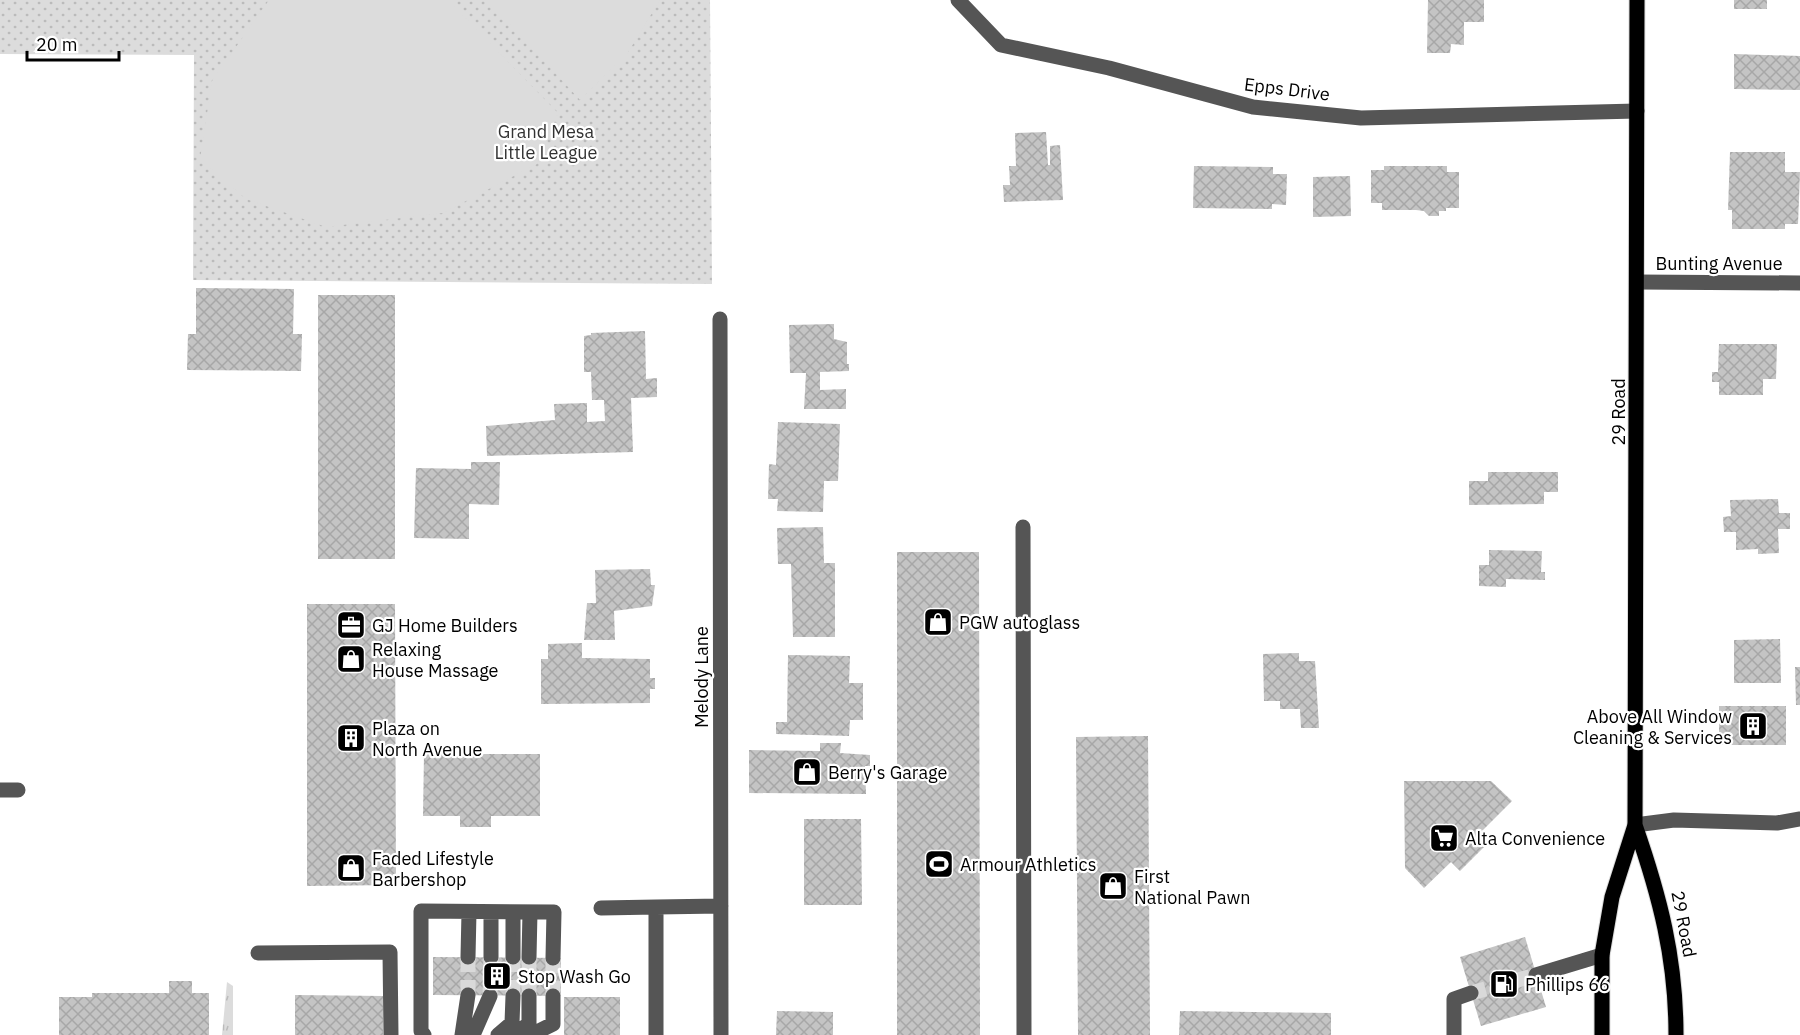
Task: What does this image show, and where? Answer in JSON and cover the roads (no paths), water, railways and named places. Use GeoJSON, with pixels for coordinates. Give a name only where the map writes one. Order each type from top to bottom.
{"type":"FeatureCollection","features":[{"type":"Feature","properties":{"kind":"main road","name":"29 Road"},"geometry":{"type":"LineString","coordinates":[[1602,1035],[1602,955],[1612,897],[1635,825],[1637,0]]}},
{"type":"Feature","properties":{"kind":"main road","name":"29 Road"},"geometry":{"type":"LineString","coordinates":[[1635,825],[1658,889],[1670,941],[1676,994],[1676,1035]]}},
{"type":"Feature","properties":{"kind":"street","name":"Epps Drive"},"geometry":{"type":"LineString","coordinates":[[958,0],[1001,45],[1109,68],[1253,107],[1361,117],[1637,111]]}},
{"type":"Feature","properties":{"kind":"street","name":"Bunting Avenue"},"geometry":{"type":"LineString","coordinates":[[1638,282],[1800,283]]}},
{"type":"Feature","properties":{"kind":"street","name":"Melody Lane"},"geometry":{"type":"LineString","coordinates":[[720,319],[721,1035]]}},
{"type":"Feature","properties":{"kind":"street"},"geometry":{"type":"LineString","coordinates":[[1023,527],[1024,1035]]}},
{"type":"Feature","properties":{"kind":"street"},"geometry":{"type":"LineString","coordinates":[[0,790],[18,790]]}},
{"type":"Feature","properties":{"kind":"street"},"geometry":{"type":"LineString","coordinates":[[1635,825],[1674,820],[1777,823],[1800,819]]}},
{"type":"Feature","properties":{"kind":"street"},"geometry":{"type":"LineString","coordinates":[[601,908],[721,906]]}},
{"type":"Feature","properties":{"kind":"street"},"geometry":{"type":"LineString","coordinates":[[656,907],[656,1035]]}},
{"type":"Feature","properties":{"kind":"street"},"geometry":{"type":"LineString","coordinates":[[424,1035],[421,1031],[421,911],[554,912],[553,958]]}},
{"type":"Feature","properties":{"kind":"street"},"geometry":{"type":"LineString","coordinates":[[468,957],[469,912]]}},
{"type":"Feature","properties":{"kind":"street"},"geometry":{"type":"LineString","coordinates":[[490,912],[490,957]]}},
{"type":"Feature","properties":{"kind":"street"},"geometry":{"type":"LineString","coordinates":[[513,912],[513,957]]}},
{"type":"Feature","properties":{"kind":"street"},"geometry":{"type":"LineString","coordinates":[[530,912],[530,957]]}},
{"type":"Feature","properties":{"kind":"street"},"geometry":{"type":"LineString","coordinates":[[258,953],[390,952],[391,1035]]}},
{"type":"Feature","properties":{"kind":"street"},"geometry":{"type":"LineString","coordinates":[[1536,975],[1602,955]]}},
{"type":"Feature","properties":{"kind":"street"},"geometry":{"type":"LineString","coordinates":[[1454,1035],[1454,999],[1471,993]]}},
{"type":"Feature","properties":{"kind":"street"},"geometry":{"type":"LineString","coordinates":[[462,1035],[468,995]]}},
{"type":"Feature","properties":{"kind":"street"},"geometry":{"type":"LineString","coordinates":[[473,1035],[490,996]]}},
{"type":"Feature","properties":{"kind":"street"},"geometry":{"type":"LineString","coordinates":[[498,1035],[512,1023],[513,996]]}},
{"type":"Feature","properties":{"kind":"street"},"geometry":{"type":"LineString","coordinates":[[512,1035],[529,1024],[529,996]]}},
{"type":"Feature","properties":{"kind":"street"},"geometry":{"type":"LineString","coordinates":[[531,1035],[553,1024],[553,996]]}},
{"type":"Feature","properties":{"kind":"tunnel"},"geometry":{"type":"LineString","coordinates":[[468,957],[468,995]]}},
{"type":"Feature","properties":{"kind":"tunnel"},"geometry":{"type":"LineString","coordinates":[[490,996],[491,957]]}},
{"type":"Feature","properties":{"kind":"tunnel"},"geometry":{"type":"LineString","coordinates":[[513,957],[513,996]]}},
{"type":"Feature","properties":{"kind":"tunnel"},"geometry":{"type":"LineString","coordinates":[[529,957],[529,996]]}},
{"type":"Feature","properties":{"kind":"tunnel"},"geometry":{"type":"LineString","coordinates":[[553,958],[553,996]]}},
{"type":"Feature","properties":{"kind":"tunnel"},"geometry":{"type":"LineString","coordinates":[[1471,993],[1536,975]]}},
{"type":"Feature","properties":{"kind":"place","name":"PGW autoglass"},"geometry":{"type":"Point","coordinates":[938,622]}},
{"type":"Feature","properties":{"kind":"place","name":"GJ Home Builders"},"geometry":{"type":"Point","coordinates":[351,625]}},
{"type":"Feature","properties":{"kind":"place","name":"Relaxing House Massage"},"geometry":{"type":"Point","coordinates":[351,659]}},
{"type":"Feature","properties":{"kind":"place","name":"Above All Window Cleaning & Services"},"geometry":{"type":"Point","coordinates":[1753,726]}},
{"type":"Feature","properties":{"kind":"place","name":"Plaza on North Avenue"},"geometry":{"type":"Point","coordinates":[351,738]}},
{"type":"Feature","properties":{"kind":"place","name":"Berry's Garage"},"geometry":{"type":"Point","coordinates":[807,772]}},
{"type":"Feature","properties":{"kind":"place","name":"Alta Convenience"},"geometry":{"type":"Point","coordinates":[1444,838]}},
{"type":"Feature","properties":{"kind":"place","name":"Armour Athletics"},"geometry":{"type":"Point","coordinates":[939,864]}},
{"type":"Feature","properties":{"kind":"place","name":"Faded Lifestyle Barbershop"},"geometry":{"type":"Point","coordinates":[351,868]}},
{"type":"Feature","properties":{"kind":"place","name":"First National Pawn"},"geometry":{"type":"Point","coordinates":[1113,886]}},
{"type":"Feature","properties":{"kind":"place","name":"Stop Wash Go"},"geometry":{"type":"Point","coordinates":[497,976]}},
{"type":"Feature","properties":{"kind":"place","name":"Phillips 66"},"geometry":{"type":"Point","coordinates":[1504,984]}},
{"type":"Feature","properties":{"kind":"park label","name":"Grand Mesa Little League"},"geometry":{"type":"Point","coordinates":[546,141]}}]}
